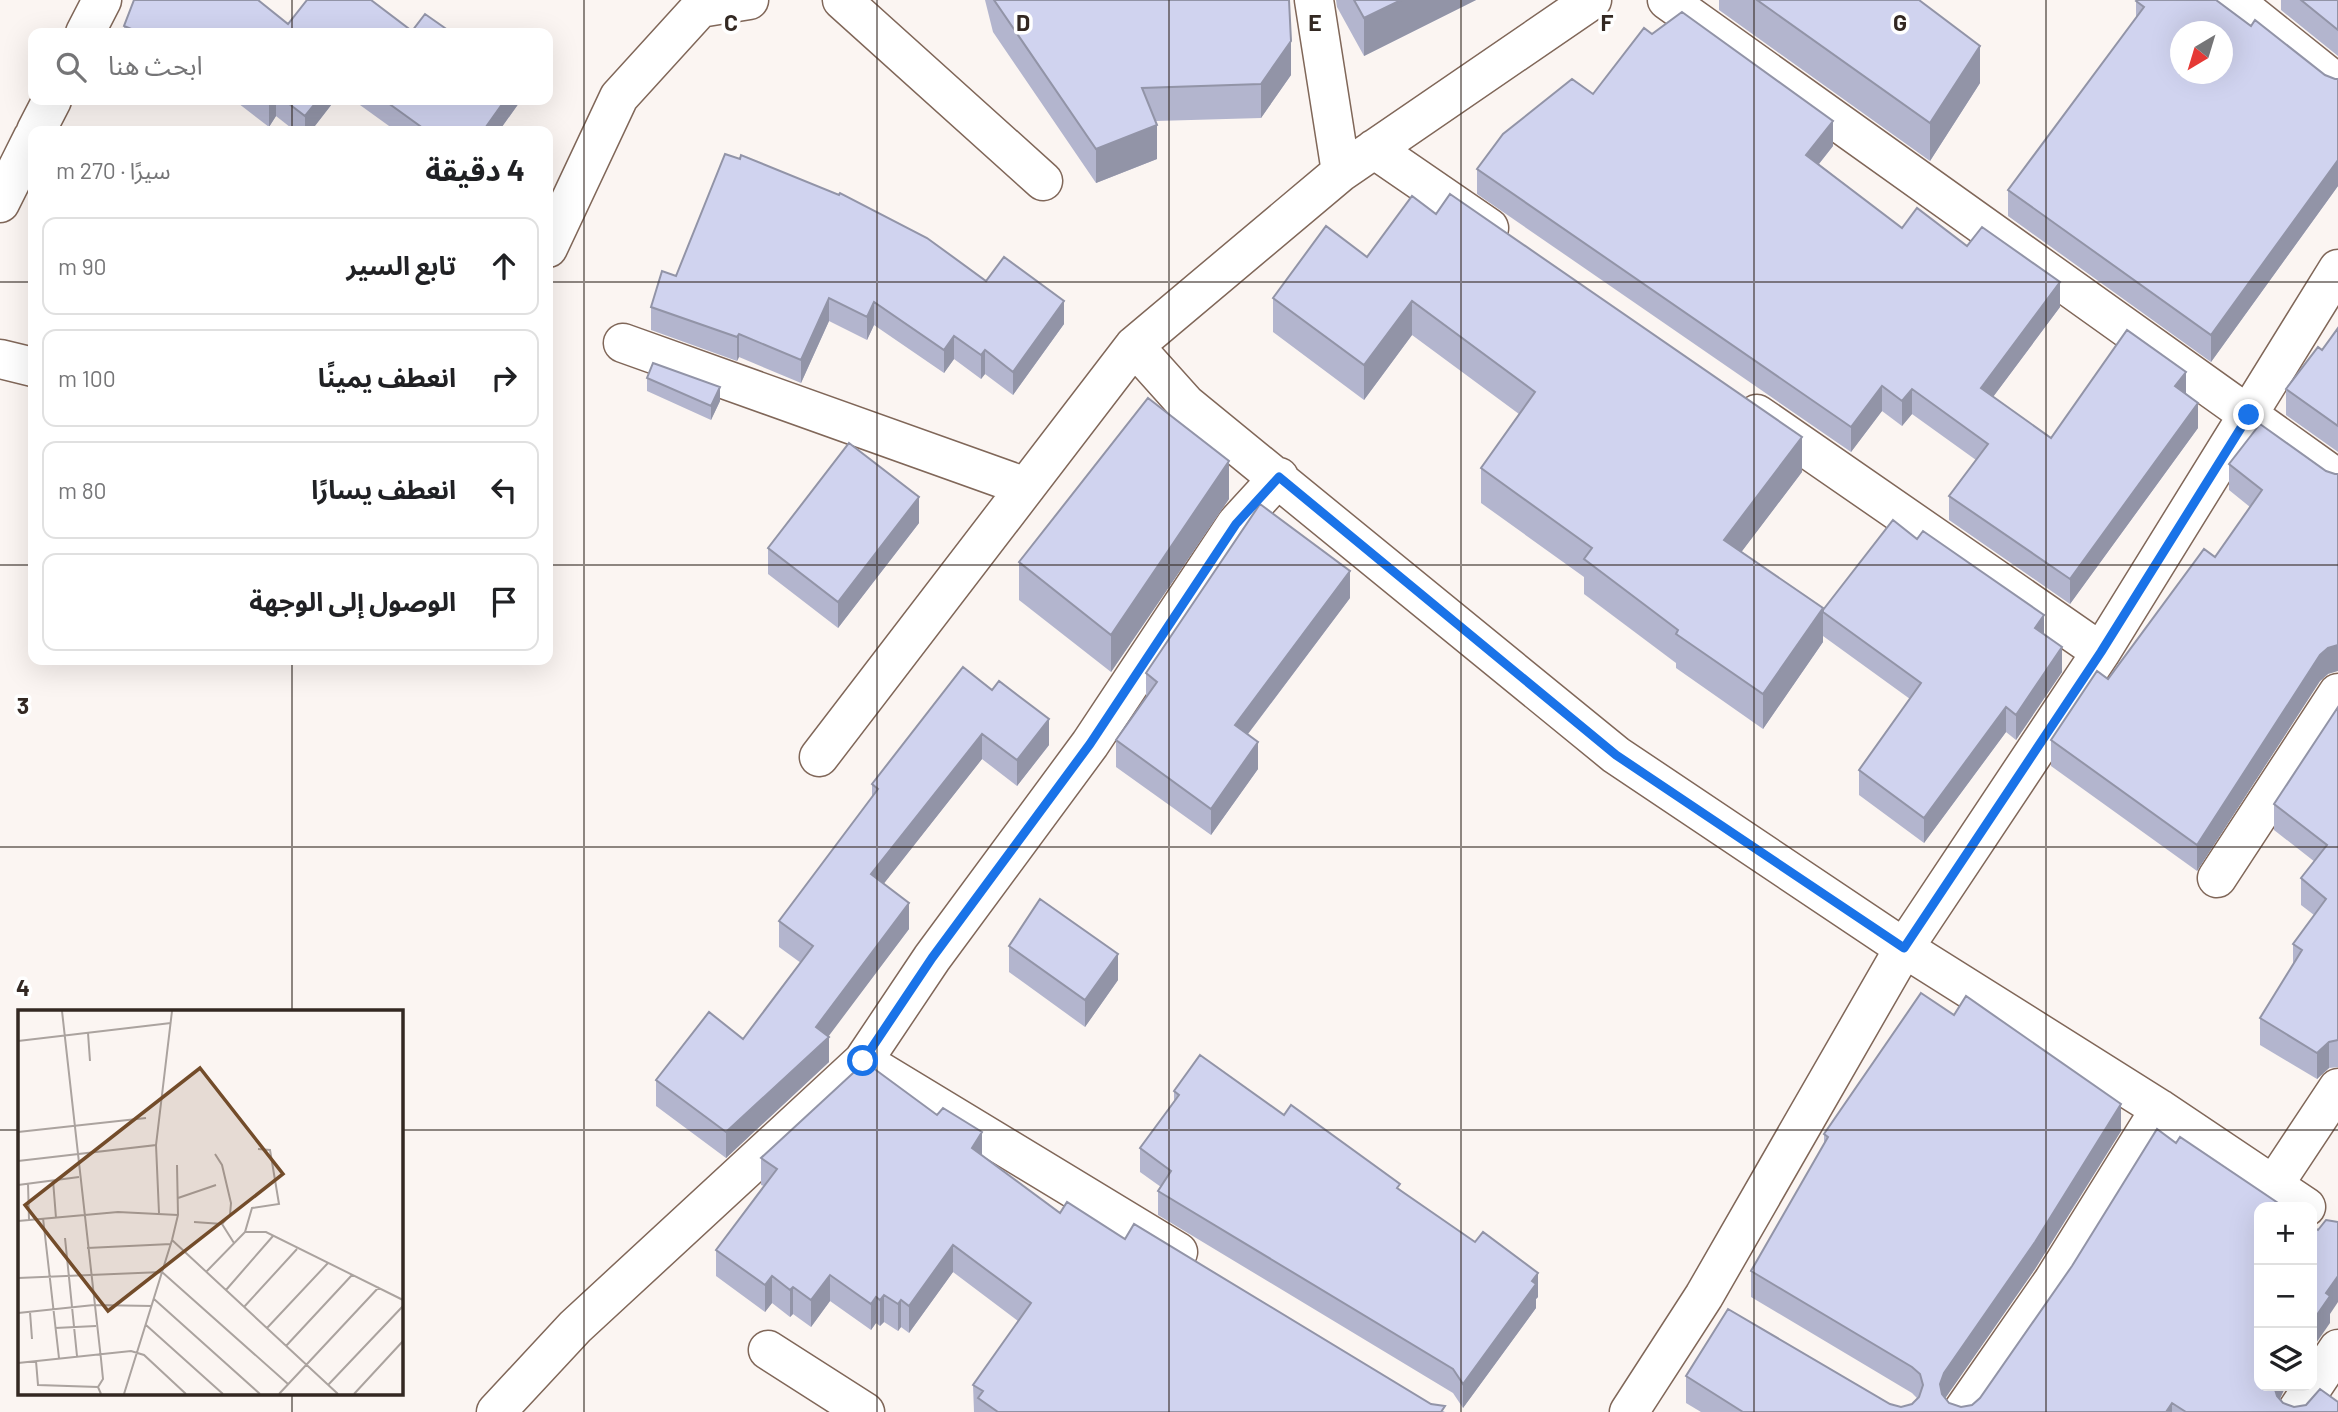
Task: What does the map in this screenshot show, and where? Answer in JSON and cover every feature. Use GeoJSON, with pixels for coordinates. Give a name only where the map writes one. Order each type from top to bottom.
{"type":"FeatureCollection","features":[{"type":"Feature","properties":{"kind":"street"},"geometry":{"type":"LineString","coordinates":[[88,28],[102,0]]}},
{"type":"Feature","properties":{"kind":"street"},"geometry":{"type":"LineString","coordinates":[[553,237],[619,97],[700,8],[749,0]]}},
{"type":"Feature","properties":{"kind":"street"},"geometry":{"type":"LineString","coordinates":[[842,0],[1043,181]]}},
{"type":"Feature","properties":{"kind":"street"},"geometry":{"type":"LineString","coordinates":[[1314,0],[1341,172]]}},
{"type":"Feature","properties":{"kind":"street"},"geometry":{"type":"LineString","coordinates":[[819,757],[1134,346],[1341,172],[1592,0]]}},
{"type":"Feature","properties":{"kind":"street"},"geometry":{"type":"LineString","coordinates":[[1667,0],[2338,479]]}},
{"type":"Feature","properties":{"kind":"street"},"geometry":{"type":"LineString","coordinates":[[2233,0],[2338,84]]}},
{"type":"Feature","properties":{"kind":"street"},"geometry":{"type":"LineString","coordinates":[[39,126],[49,105]]}},
{"type":"Feature","properties":{"kind":"street"},"geometry":{"type":"LineString","coordinates":[[0,203],[28,147]]}},
{"type":"Feature","properties":{"kind":"street"},"geometry":{"type":"LineString","coordinates":[[1374,149],[1522,251]]}},
{"type":"Feature","properties":{"kind":"street"},"geometry":{"type":"LineString","coordinates":[[1629,1412],[1704,1296],[1904,948],[2101,652],[2338,269]]}},
{"type":"Feature","properties":{"kind":"street"},"geometry":{"type":"LineString","coordinates":[[623,343],[1026,487]]}},
{"type":"Feature","properties":{"kind":"street"},"geometry":{"type":"LineString","coordinates":[[1134,346],[1186,404],[1279,477],[1616,755],[1904,948],[2160,1109],[2298,1202]]}},
{"type":"Feature","properties":{"kind":"street"},"geometry":{"type":"LineString","coordinates":[[0,359],[28,366]]}},
{"type":"Feature","properties":{"kind":"street"},"geometry":{"type":"LineString","coordinates":[[1726,393],[2101,652]]}},
{"type":"Feature","properties":{"kind":"street"},"geometry":{"type":"LineString","coordinates":[[496,1412],[575,1327],[863,1061],[932,958],[1090,744],[1236,524],[1279,477]]}},
{"type":"Feature","properties":{"kind":"street"},"geometry":{"type":"LineString","coordinates":[[2217,878],[2338,693]]}},
{"type":"Feature","properties":{"kind":"street"},"geometry":{"type":"LineString","coordinates":[[863,1061],[1206,1269]]}},
{"type":"Feature","properties":{"kind":"street"},"geometry":{"type":"LineString","coordinates":[[2273,1186],[2338,1087]]}},
{"type":"Feature","properties":{"kind":"street"},"geometry":{"type":"LineString","coordinates":[[1962,1412],[2053,1281],[2160,1109]]}},
{"type":"Feature","properties":{"kind":"street"},"geometry":{"type":"LineString","coordinates":[[2317,1214],[2338,1228]]}},
{"type":"Feature","properties":{"kind":"street"},"geometry":{"type":"LineString","coordinates":[[1704,1296],[1739,1316]]}},
{"type":"Feature","properties":{"kind":"street"},"geometry":{"type":"LineString","coordinates":[[2297,1412],[2338,1349]]}},
{"type":"Feature","properties":{"kind":"street"},"geometry":{"type":"LineString","coordinates":[[768,1350],[866,1412]]}},
{"type":"Feature","properties":{"kind":"building"},"geometry":{"type":"Polygon","coordinates":[[[134,0],[258,0],[288,24],[307,0],[371,0],[408,28],[129,28],[124,26],[134,0]]]}},
{"type":"Feature","properties":{"kind":"building"},"geometry":{"type":"Polygon","coordinates":[[[994,0],[1289,0],[1291,41],[1261,84],[1142,88],[1157,125],[1096,149],[994,0]]]}},
{"type":"Feature","properties":{"kind":"building"},"geometry":{"type":"Polygon","coordinates":[[[1354,0],[1401,0],[1364,18],[1354,0]]]}},
{"type":"Feature","properties":{"kind":"building"},"geometry":{"type":"Polygon","coordinates":[[[1757,0],[1919,0],[1980,46],[1930,123],[1757,0]]]}},
{"type":"Feature","properties":{"kind":"building"},"geometry":{"type":"Polygon","coordinates":[[[2216,0],[2251,26],[2255,20],[2325,75],[2338,79],[2338,160],[2211,335],[2008,190],[2144,7],[2136,1],[2216,0]]]}},
{"type":"Feature","properties":{"kind":"building"},"geometry":{"type":"Polygon","coordinates":[[[2301,0],[2338,0],[2338,30],[2301,0]]]}},
{"type":"Feature","properties":{"kind":"building"},"geometry":{"type":"Polygon","coordinates":[[[1682,12],[1833,121],[1806,155],[1902,228],[1917,208],[1967,246],[1982,227],[2060,282],[1981,388],[2051,438],[2127,330],[2186,372],[2175,386],[2198,403],[2070,579],[1949,496],[1988,444],[1912,389],[1902,401],[1882,386],[1851,427],[1477,169],[1503,134],[1572,79],[1593,94],[1644,28],[1652,34],[1682,12]]]}},
{"type":"Feature","properties":{"kind":"building"},"geometry":{"type":"Polygon","coordinates":[[[425,14],[445,28],[414,28],[425,14]]]}},
{"type":"Feature","properties":{"kind":"building"},"geometry":{"type":"Polygon","coordinates":[[[291,105],[314,105],[305,116],[291,105]]]}},
{"type":"Feature","properties":{"kind":"building"},"geometry":{"type":"Polygon","coordinates":[[[391,105],[501,105],[487,126],[420,126],[391,105]]]}},
{"type":"Feature","properties":{"kind":"building"},"geometry":{"type":"Polygon","coordinates":[[[725,154],[740,159],[741,155],[839,195],[840,193],[927,238],[986,281],[1004,257],[1064,301],[1013,372],[985,350],[981,355],[954,336],[944,350],[874,302],[867,317],[829,298],[801,360],[739,334],[737,337],[651,307],[662,271],[676,276],[725,154]]]}},
{"type":"Feature","properties":{"kind":"building"},"geometry":{"type":"Polygon","coordinates":[[[1450,194],[1802,437],[1724,540],[1823,608],[1763,694],[1676,634],[1678,630],[1584,559],[1592,548],[1481,468],[1535,392],[1412,301],[1364,365],[1273,298],[1326,226],[1367,257],[1412,196],[1436,214],[1450,194]]]}},
{"type":"Feature","properties":{"kind":"building"},"geometry":{"type":"Polygon","coordinates":[[[2338,328],[2338,426],[2286,389],[2318,347],[2322,350],[2338,328]]]}},
{"type":"Feature","properties":{"kind":"building"},"geometry":{"type":"Polygon","coordinates":[[[653,363],[720,387],[711,406],[647,378],[653,363]]]}},
{"type":"Feature","properties":{"kind":"building"},"geometry":{"type":"Polygon","coordinates":[[[1148,398],[1229,461],[1111,635],[1019,562],[1148,398]]]}},
{"type":"Feature","properties":{"kind":"building"},"geometry":{"type":"Polygon","coordinates":[[[2260,424],[2326,471],[2338,474],[2338,645],[2328,648],[2320,655],[2197,845],[2051,740],[2097,671],[2108,679],[2204,549],[2215,557],[2262,490],[2229,464],[2260,424]]]}},
{"type":"Feature","properties":{"kind":"building"},"geometry":{"type":"Polygon","coordinates":[[[849,443],[919,497],[838,602],[768,548],[849,443]]]}},
{"type":"Feature","properties":{"kind":"building"},"geometry":{"type":"Polygon","coordinates":[[[1260,504],[1350,571],[1235,725],[1258,742],[1211,809],[1116,740],[1157,682],[1146,673],[1260,504]]]}},
{"type":"Feature","properties":{"kind":"building"},"geometry":{"type":"Polygon","coordinates":[[[1893,520],[1917,539],[1923,531],[2044,615],[2035,628],[2062,647],[2016,715],[2006,707],[1924,818],[1859,770],[1921,683],[1823,612],[1893,520]]]}},
{"type":"Feature","properties":{"kind":"building"},"geometry":{"type":"Polygon","coordinates":[[[963,667],[992,690],[999,681],[1049,719],[1017,760],[982,734],[871,874],[909,903],[816,1027],[829,1037],[726,1132],[656,1080],[709,1012],[743,1039],[813,946],[779,921],[878,789],[872,784],[963,667]]]}},
{"type":"Feature","properties":{"kind":"building"},"geometry":{"type":"Polygon","coordinates":[[[2338,707],[2338,1040],[2329,1042],[2317,1053],[2260,1018],[2302,950],[2293,944],[2326,899],[2301,878],[2327,845],[2274,804],[2338,707]]]}},
{"type":"Feature","properties":{"kind":"building"},"geometry":{"type":"Polygon","coordinates":[[[1040,899],[1118,954],[1085,1000],[1009,946],[1040,899]]]}},
{"type":"Feature","properties":{"kind":"building"},"geometry":{"type":"Polygon","coordinates":[[[1921,993],[1954,1015],[1966,996],[2121,1104],[2035,1242],[1944,1373],[1940,1384],[1942,1394],[1949,1403],[1961,1407],[1972,1405],[1980,1398],[2072,1266],[2157,1129],[2176,1143],[2180,1137],[2277,1202],[2254,1202],[2254,1391],[2276,1391],[2283,1403],[2294,1407],[2306,1405],[2320,1389],[2338,1402],[2338,1412],[2186,1412],[2172,1403],[2166,1412],[1743,1412],[1686,1376],[1728,1309],[1890,1404],[1901,1407],[1912,1404],[1919,1397],[1923,1385],[1920,1374],[1912,1367],[1751,1271],[1828,1137],[1824,1134],[1921,993]]]}},
{"type":"Feature","properties":{"kind":"building"},"geometry":{"type":"Polygon","coordinates":[[[1200,1055],[1284,1115],[1291,1105],[1400,1184],[1397,1188],[1475,1242],[1483,1232],[1538,1273],[1532,1281],[1536,1284],[1463,1384],[1453,1369],[1158,1191],[1171,1171],[1140,1148],[1179,1095],[1174,1091],[1200,1055]]]}},
{"type":"Feature","properties":{"kind":"building"},"geometry":{"type":"Polygon","coordinates":[[[865,1062],[937,1115],[943,1108],[982,1132],[972,1148],[1060,1213],[1067,1202],[1125,1239],[1134,1224],[1431,1404],[1445,1406],[1441,1412],[998,1412],[978,1398],[983,1391],[973,1385],[1031,1303],[953,1245],[909,1306],[901,1300],[898,1304],[884,1295],[880,1300],[876,1297],[871,1304],[830,1275],[811,1300],[793,1287],[790,1290],[772,1276],[765,1285],[716,1250],[777,1169],[761,1158],[865,1062]]]}},
{"type":"Feature","properties":{"kind":"building"},"geometry":{"type":"Polygon","coordinates":[[[2326,1220],[2338,1222],[2338,1276],[2326,1293],[2330,1296],[2317,1315],[2317,1229],[2326,1220]]]}},
{"type":"Feature","properties":{"kind":"route"},"geometry":{"type":"LineString","coordinates":[[863,1061],[932,958],[1090,744],[1236,524],[1279,477],[1616,755],[1904,948],[2101,652],[2249,415]]}}]}
